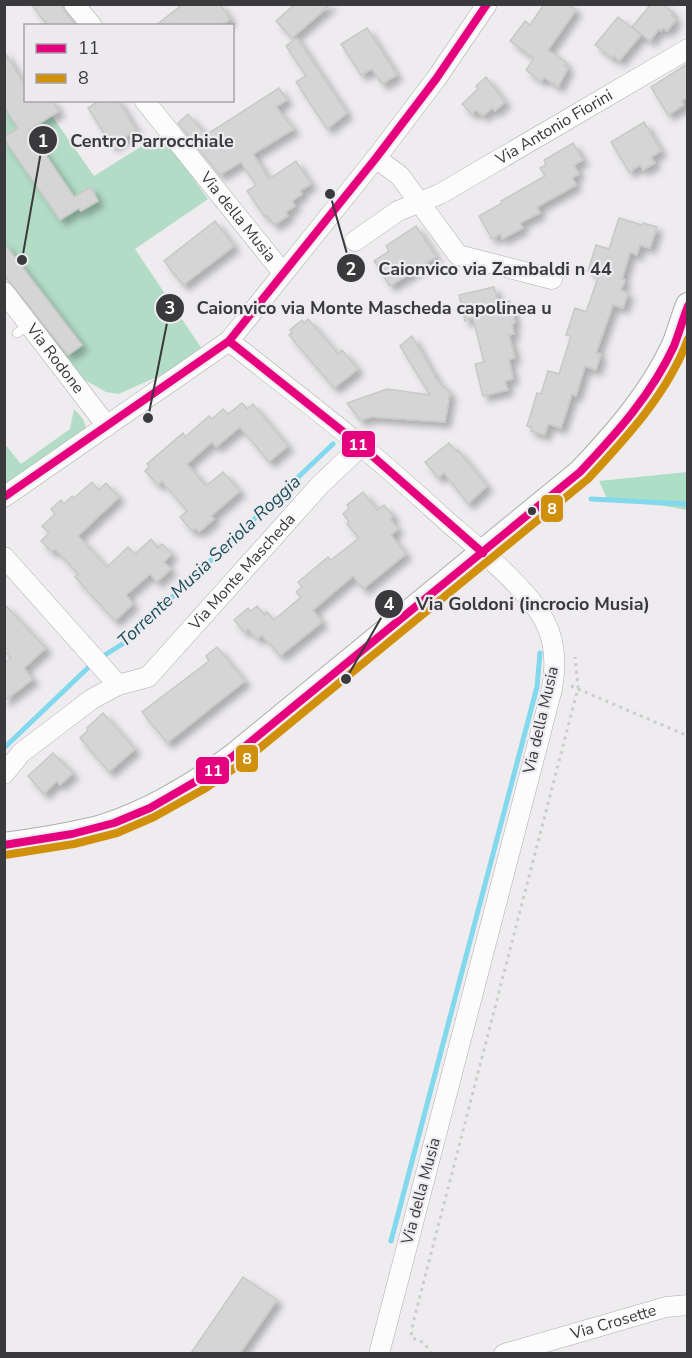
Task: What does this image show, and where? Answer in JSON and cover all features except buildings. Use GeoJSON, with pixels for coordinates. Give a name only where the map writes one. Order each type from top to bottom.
{"type":"FeatureCollection","features":[{"type":"Feature","properties":{"kind":"street"},"geometry":{"type":"LineString","coordinates":[[75,4],[90,24]]}},
{"type":"Feature","properties":{"kind":"street"},"geometry":{"type":"LineString","coordinates":[[283,273],[376,158],[436,79],[487,4]]}},
{"type":"Feature","properties":{"kind":"street","name":"Via Antonio Fiorini"},"geometry":{"type":"LineString","coordinates":[[355,241],[398,211],[440,194],[687,49]]}},
{"type":"Feature","properties":{"kind":"street","name":"Via della Musia"},"geometry":{"type":"LineString","coordinates":[[146,102],[283,273],[229,341],[361,446],[483,553],[538,610],[545,622],[553,647],[555,664],[553,681],[379,1353]]}},
{"type":"Feature","properties":{"kind":"street"},"geometry":{"type":"LineString","coordinates":[[376,158],[399,176],[458,255],[552,279]]}},
{"type":"Feature","properties":{"kind":"street","name":"Via Rodone"},"geometry":{"type":"LineString","coordinates":[[4,292],[23,329],[107,426]]}},
{"type":"Feature","properties":{"kind":"street"},"geometry":{"type":"LineString","coordinates":[[4,846],[96,828],[137,813],[199,781],[232,757],[580,472],[608,442],[651,387],[674,345],[687,305]]}},
{"type":"Feature","properties":{"kind":"street"},"geometry":{"type":"LineString","coordinates":[[4,497],[229,341]]}},
{"type":"Feature","properties":{"kind":"street","name":"Via Monte Mascheda"},"geometry":{"type":"LineString","coordinates":[[4,774],[21,753],[92,699],[118,685],[148,676],[320,485],[361,446]]}},
{"type":"Feature","properties":{"kind":"street"},"geometry":{"type":"LineString","coordinates":[[4,557],[118,685]]}},
{"type":"Feature","properties":{"kind":"street","name":"Via Crosette"},"geometry":{"type":"LineString","coordinates":[[504,1353],[666,1307],[687,1305]]}},
{"type":"Feature","properties":{"kind":"path"},"geometry":{"type":"LineString","coordinates":[[553,681],[578,688],[607,703],[687,736]]}},
{"type":"Feature","properties":{"kind":"green space"},"geometry":{"type":"Polygon","coordinates":[[[4,106],[22,134],[52,116],[94,176],[161,134],[208,199],[135,249],[202,349],[181,366],[119,394],[106,392],[83,379],[5,275],[4,106]]]}},
{"type":"Feature","properties":{"kind":"green space"},"geometry":{"type":"Polygon","coordinates":[[[74,409],[83,419],[86,427],[77,440],[5,488],[4,443],[21,464],[70,429],[74,409]]]}},
{"type":"Feature","properties":{"kind":"green space"},"geometry":{"type":"Polygon","coordinates":[[[687,472],[687,510],[608,501],[599,481],[687,472]]]}},
{"type":"Feature","properties":{"kind":"waterway","name":"Torrente Musia Seriola Roggia"},"geometry":{"type":"LineString","coordinates":[[100,658],[124,643],[333,444]]}},
{"type":"Feature","properties":{"kind":"waterway","name":"Torrente Musia Seriola Roggia"},"geometry":{"type":"LineString","coordinates":[[591,499],[688,504]]}},
{"type":"Feature","properties":{"kind":"waterway"},"geometry":{"type":"LineString","coordinates":[[391,1241],[537,687],[540,653]]}},
{"type":"Feature","properties":{"kind":"waterway","name":"Torrente Musia Seriola Roggia"},"geometry":{"type":"LineString","coordinates":[[4,748],[93,663]]}},
{"type":"Feature","properties":{"kind":"transit line","name":"11"},"geometry":{"type":"LineString","coordinates":[[4,497],[229,341],[376,158],[436,79],[487,4]]}},
{"type":"Feature","properties":{"kind":"transit line","name":"11"},"geometry":{"type":"LineString","coordinates":[[4,845],[72,834],[114,823],[150,808],[232,757],[580,472],[620,428],[655,381],[674,346],[688,306]]}},
{"type":"Feature","properties":{"kind":"transit line","name":"8"},"geometry":{"type":"LineString","coordinates":[[5,855],[74,844],[117,833],[154,817],[206,788],[239,765],[588,479],[631,431],[658,396],[680,359],[688,339]]}},
{"type":"Feature","properties":{"kind":"transit line","name":"11"},"geometry":{"type":"LineString","coordinates":[[229,341],[361,446],[483,553]]}},
{"type":"Feature","properties":{"kind":"place","name":"Caionvico via Zambaldi n 44"},"geometry":{"type":"Point","coordinates":[330,194]}},
{"type":"Feature","properties":{"kind":"place","name":"Centro Parrocchiale"},"geometry":{"type":"Point","coordinates":[22,260]}},
{"type":"Feature","properties":{"kind":"place","name":"Caionvico via Monte Mascheda capolinea u"},"geometry":{"type":"Point","coordinates":[148,418]}},
{"type":"Feature","properties":{"kind":"place","name":"Via Goldoni (incrocio Musia)"},"geometry":{"type":"Point","coordinates":[346,679]}}]}
